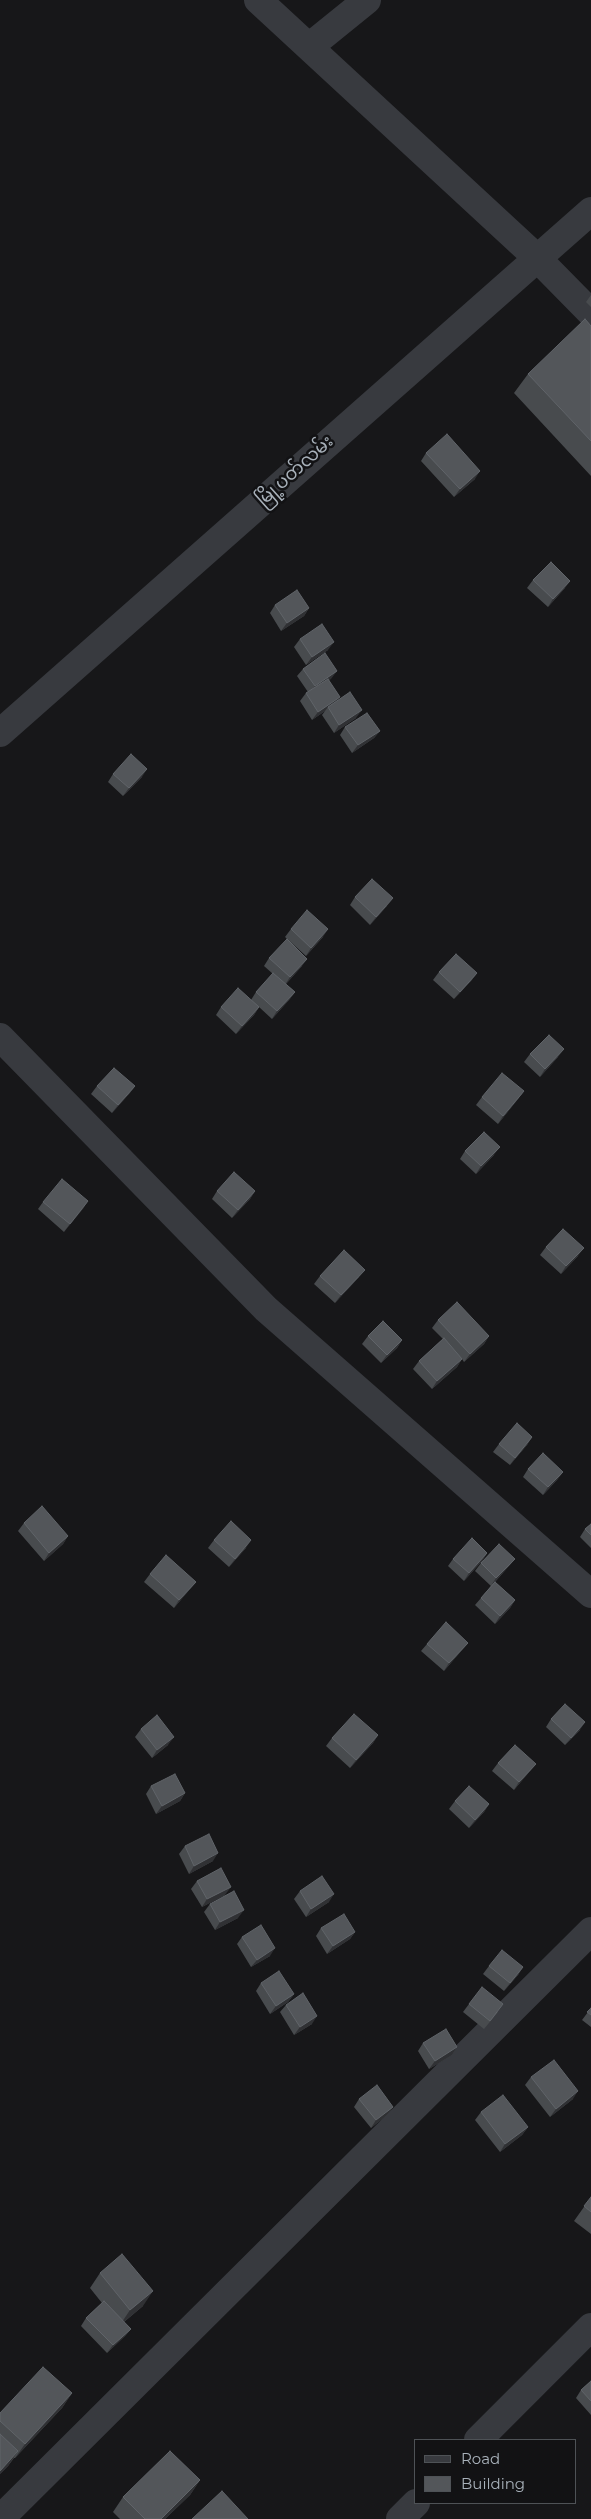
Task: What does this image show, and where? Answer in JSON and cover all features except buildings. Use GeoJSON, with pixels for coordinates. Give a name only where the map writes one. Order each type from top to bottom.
{"type":"FeatureCollection","features":[{"type":"Feature","properties":{"kind":"street"},"geometry":{"type":"LineString","coordinates":[[258,0],[536,257],[591,313]]}},
{"type":"Feature","properties":{"kind":"street"},"geometry":{"type":"LineString","coordinates":[[309,47],[367,0]]}},
{"type":"Feature","properties":{"kind":"street","name":"မြို့ပတ်လမ်း"},"geometry":{"type":"LineString","coordinates":[[0,733],[536,257],[591,211]]}},
{"type":"Feature","properties":{"kind":"street"},"geometry":{"type":"LineString","coordinates":[[0,1037],[266,1309],[591,1594]]}},
{"type":"Feature","properties":{"kind":"street"},"geometry":{"type":"LineString","coordinates":[[0,2519],[591,1931]]}},
{"type":"Feature","properties":{"kind":"street"},"geometry":{"type":"LineString","coordinates":[[479,2439],[591,2327]]}},
{"type":"Feature","properties":{"kind":"street"},"geometry":{"type":"LineString","coordinates":[[400,2519],[415,2504]]}}]}
